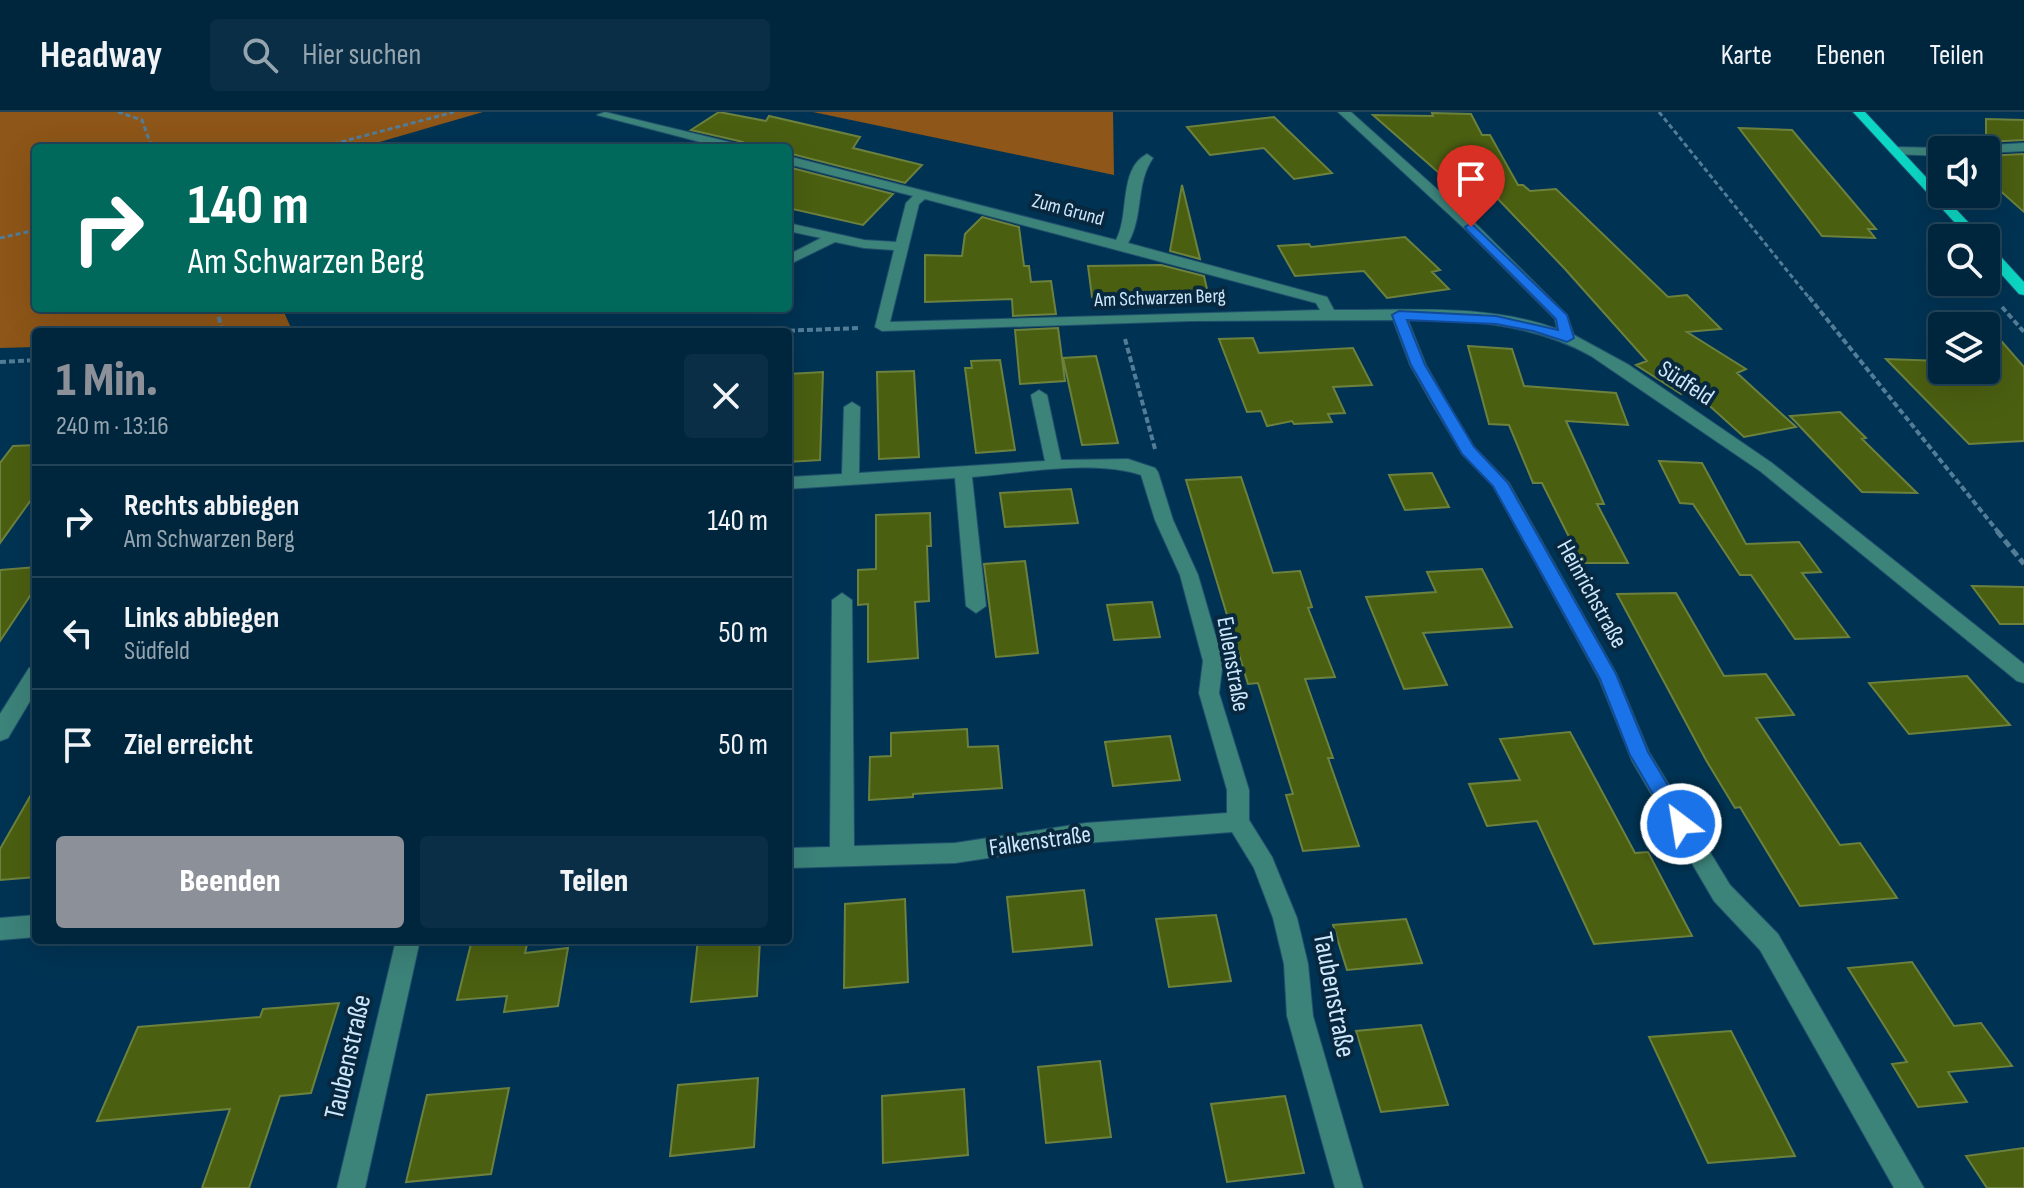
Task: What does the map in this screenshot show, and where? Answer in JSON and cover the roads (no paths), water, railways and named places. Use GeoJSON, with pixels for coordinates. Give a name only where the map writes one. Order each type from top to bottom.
{"type":"FeatureCollection","features":[{"type":"Feature","properties":{"kind":"main road"},"geometry":{"type":"LineString","coordinates":[[1859,112],[1963,224]]}},
{"type":"Feature","properties":{"kind":"main road"},"geometry":{"type":"LineString","coordinates":[[2000,264],[2024,291]]}},
{"type":"Feature","properties":{"kind":"street"},"geometry":{"type":"LineString","coordinates":[[1344,112],[1471,227],[1562,318],[1567,338]]}},
{"type":"Feature","properties":{"kind":"street"},"geometry":{"type":"LineString","coordinates":[[603,115],[722,144]]}},
{"type":"Feature","properties":{"kind":"street"},"geometry":{"type":"LineString","coordinates":[[2000,148],[2024,147]]}},
{"type":"Feature","properties":{"kind":"street"},"geometry":{"type":"LineString","coordinates":[[1896,151],[1928,152]]}},
{"type":"Feature","properties":{"kind":"street"},"geometry":{"type":"LineString","coordinates":[[1120,245],[1128,235],[1137,169],[1147,158]]}},
{"type":"Feature","properties":{"kind":"street","name":"Zum Grund"},"geometry":{"type":"LineString","coordinates":[[792,161],[924,193],[1322,300],[1329,314]]}},
{"type":"Feature","properties":{"kind":"street"},"geometry":{"type":"LineString","coordinates":[[792,228],[864,244],[901,246],[913,203],[924,193]]}},
{"type":"Feature","properties":{"kind":"street"},"geometry":{"type":"LineString","coordinates":[[792,259],[832,238]]}},
{"type":"Feature","properties":{"kind":"street","name":"Am Schwarzen Berg"},"geometry":{"type":"LineString","coordinates":[[901,246],[882,327],[1329,314],[1399,315],[1496,320],[1536,327],[1567,338]]}},
{"type":"Feature","properties":{"kind":"street","name":"Heinrichstraße"},"geometry":{"type":"LineString","coordinates":[[1399,315],[1418,365],[1432,390],[1468,450],[1500,483],[1609,679],[1640,755],[1722,893],[1769,942],[1910,1188]]}},
{"type":"Feature","properties":{"kind":"street","name":"Südfeld"},"geometry":{"type":"LineString","coordinates":[[1567,338],[1602,356],[1776,472],[2024,675]]}},
{"type":"Feature","properties":{"kind":"street"},"geometry":{"type":"LineString","coordinates":[[792,483],[1054,465],[1039,395]]}},
{"type":"Feature","properties":{"kind":"street"},"geometry":{"type":"LineString","coordinates":[[850,479],[852,407]]}},
{"type":"Feature","properties":{"kind":"street","name":"Eulenstraße"},"geometry":{"type":"LineString","coordinates":[[1054,465],[1128,465],[1149,472],[1156,485],[1164,520],[1189,575],[1213,661],[1209,693],[1238,790],[1238,822]]}},
{"type":"Feature","properties":{"kind":"street"},"geometry":{"type":"LineString","coordinates":[[963,471],[976,606]]}},
{"type":"Feature","properties":{"kind":"street"},"geometry":{"type":"LineString","coordinates":[[842,600],[842,854]]}},
{"type":"Feature","properties":{"kind":"street"},"geometry":{"type":"LineString","coordinates":[[0,732],[32,680]]}},
{"type":"Feature","properties":{"kind":"street","name":"Falkenstraße"},"geometry":{"type":"LineString","coordinates":[[792,858],[955,853],[1086,833],[1238,822]]}},
{"type":"Feature","properties":{"kind":"street","name":"Taubenstraße"},"geometry":{"type":"LineString","coordinates":[[1238,822],[1264,864],[1285,918],[1296,964],[1300,1016],[1349,1188]]}},
{"type":"Feature","properties":{"kind":"street"},"geometry":{"type":"LineString","coordinates":[[0,929],[32,926]]}},
{"type":"Feature","properties":{"kind":"street","name":"Taubenstraße"},"geometry":{"type":"LineString","coordinates":[[351,1188],[407,944]]}}]}
